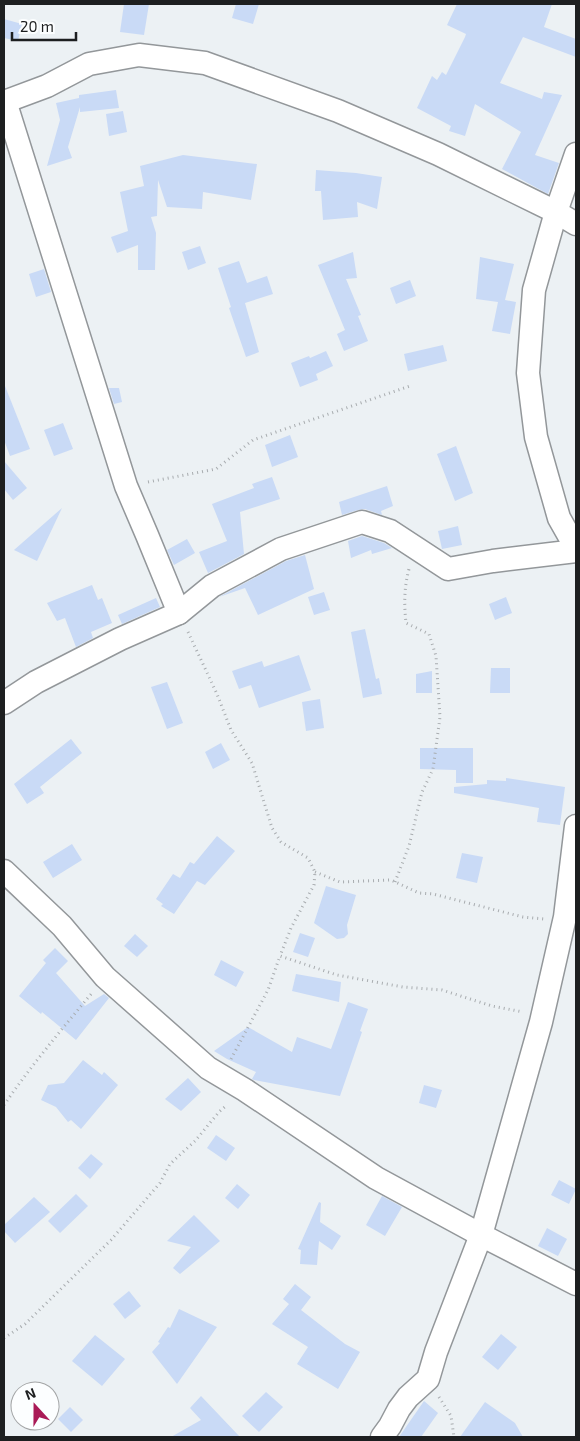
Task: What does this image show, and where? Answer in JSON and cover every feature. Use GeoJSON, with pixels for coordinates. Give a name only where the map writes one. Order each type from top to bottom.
{"type":"FeatureCollection","features":[{"type":"Feature","properties":{"kind":"street"},"geometry":{"type":"LineString","coordinates":[[178,613],[126,486],[5,102],[47,86],[89,64],[98,62],[139,55],[205,63],[356,119],[438,154],[556,212],[576,224]]}},
{"type":"Feature","properties":{"kind":"street"},"geometry":{"type":"LineString","coordinates":[[4,703],[36,682],[178,613],[212,586],[282,549],[362,522],[390,531],[448,569],[576,549],[559,518],[536,437],[528,373],[534,290],[556,212],[576,154]]}},
{"type":"Feature","properties":{"kind":"street"},"geometry":{"type":"LineString","coordinates":[[382,1437],[399,1409],[428,1379],[436,1352],[481,1235],[541,1022],[565,917],[576,826]]}},
{"type":"Feature","properties":{"kind":"street"},"geometry":{"type":"LineString","coordinates":[[4,871],[62,926],[105,977],[208,1068],[223,1076],[376,1178],[576,1284]]}},
{"type":"Feature","properties":{"kind":"path"},"geometry":{"type":"LineString","coordinates":[[126,486],[216,469],[253,440],[410,386]]}},
{"type":"Feature","properties":{"kind":"path"},"geometry":{"type":"LineString","coordinates":[[394,882],[409,846],[422,792],[433,769],[440,717],[436,656],[429,634],[406,623],[404,602],[406,582],[415,548]]}},
{"type":"Feature","properties":{"kind":"path"},"geometry":{"type":"LineString","coordinates":[[178,613],[217,694],[230,730],[252,763],[272,828],[281,842],[308,858],[315,872],[314,886],[291,928],[268,990],[223,1076]]}},
{"type":"Feature","properties":{"kind":"path"},"geometry":{"type":"LineString","coordinates":[[315,872],[340,882],[391,880],[419,893],[433,894],[523,917],[544,919],[565,917]]}},
{"type":"Feature","properties":{"kind":"path"},"geometry":{"type":"LineString","coordinates":[[280,956],[337,975],[403,987],[442,990],[492,1006],[526,1012],[541,1022]]}},
{"type":"Feature","properties":{"kind":"path"},"geometry":{"type":"LineString","coordinates":[[4,1105],[29,1069],[105,977]]}},
{"type":"Feature","properties":{"kind":"path"},"geometry":{"type":"LineString","coordinates":[[4,1338],[25,1324],[111,1240],[160,1183],[170,1164],[195,1141],[219,1112],[244,1090]]}},
{"type":"Feature","properties":{"kind":"path"},"geometry":{"type":"LineString","coordinates":[[428,1379],[451,1416],[454,1437]]}},
{"type":"Feature","properties":{"kind":"building"},"geometry":{"type":"Polygon","coordinates":[[[124,4],[149,4],[144,35],[120,32],[124,4]]]}},
{"type":"Feature","properties":{"kind":"building"},"geometry":{"type":"Polygon","coordinates":[[[236,4],[259,4],[253,24],[232,18],[236,4]]]}},
{"type":"Feature","properties":{"kind":"building"},"geometry":{"type":"Polygon","coordinates":[[[457,4],[552,4],[544,27],[576,39],[576,57],[523,37],[500,83],[542,99],[544,92],[562,95],[535,155],[559,163],[548,194],[502,169],[521,132],[475,104],[465,136],[449,131],[451,126],[417,108],[432,76],[437,80],[442,72],[446,75],[465,37],[466,34],[447,25],[457,4]]]}},
{"type":"Feature","properties":{"kind":"building"},"geometry":{"type":"Polygon","coordinates":[[[4,19],[22,24],[18,41],[4,38],[4,19]]]}},
{"type":"Feature","properties":{"kind":"building"},"geometry":{"type":"Polygon","coordinates":[[[116,90],[119,108],[80,112],[80,107],[68,147],[72,158],[47,166],[60,120],[56,103],[79,98],[79,95],[116,90]]]}},
{"type":"Feature","properties":{"kind":"building"},"geometry":{"type":"Polygon","coordinates":[[[123,111],[127,132],[109,136],[106,114],[123,111]]]}},
{"type":"Feature","properties":{"kind":"building"},"geometry":{"type":"Polygon","coordinates":[[[183,155],[257,164],[251,200],[203,192],[202,209],[167,207],[158,180],[157,216],[151,217],[156,233],[155,270],[138,270],[138,245],[117,253],[111,237],[128,231],[120,192],[144,186],[140,166],[183,155]]]}},
{"type":"Feature","properties":{"kind":"building"},"geometry":{"type":"Polygon","coordinates":[[[316,170],[382,177],[377,209],[357,202],[358,217],[323,220],[321,191],[315,191],[316,170]]]}},
{"type":"Feature","properties":{"kind":"building"},"geometry":{"type":"Polygon","coordinates":[[[200,246],[206,263],[188,270],[182,252],[200,246]]]}},
{"type":"Feature","properties":{"kind":"building"},"geometry":{"type":"Polygon","coordinates":[[[353,252],[357,278],[346,279],[361,315],[358,316],[368,341],[344,351],[337,334],[345,330],[318,265],[353,252]]]}},
{"type":"Feature","properties":{"kind":"building"},"geometry":{"type":"Polygon","coordinates":[[[480,257],[514,264],[505,300],[516,302],[510,334],[492,331],[498,302],[476,299],[480,257]]]}},
{"type":"Feature","properties":{"kind":"building"},"geometry":{"type":"Polygon","coordinates":[[[239,261],[247,283],[267,276],[273,294],[245,303],[259,352],[246,357],[229,308],[231,307],[218,268],[239,261]]]}},
{"type":"Feature","properties":{"kind":"building"},"geometry":{"type":"Polygon","coordinates":[[[44,269],[51,292],[36,297],[29,274],[44,269]]]}},
{"type":"Feature","properties":{"kind":"building"},"geometry":{"type":"Polygon","coordinates":[[[410,280],[416,296],[396,304],[390,288],[410,280]]]}},
{"type":"Feature","properties":{"kind":"building"},"geometry":{"type":"Polygon","coordinates":[[[443,345],[447,361],[408,371],[404,354],[443,345]]]}},
{"type":"Feature","properties":{"kind":"building"},"geometry":{"type":"Polygon","coordinates":[[[326,351],[333,366],[316,374],[318,380],[300,387],[291,363],[326,351]]]}},
{"type":"Feature","properties":{"kind":"building"},"geometry":{"type":"Polygon","coordinates":[[[4,386],[30,449],[10,456],[4,440],[4,386]]]}},
{"type":"Feature","properties":{"kind":"building"},"geometry":{"type":"Polygon","coordinates":[[[109,388],[119,388],[122,402],[114,404],[109,388]]]}},
{"type":"Feature","properties":{"kind":"building"},"geometry":{"type":"Polygon","coordinates":[[[63,423],[73,449],[54,456],[44,430],[63,423]]]}},
{"type":"Feature","properties":{"kind":"building"},"geometry":{"type":"Polygon","coordinates":[[[290,435],[298,457],[272,467],[265,445],[290,435]]]}},
{"type":"Feature","properties":{"kind":"building"},"geometry":{"type":"Polygon","coordinates":[[[456,446],[473,493],[455,501],[437,454],[456,446]]]}},
{"type":"Feature","properties":{"kind":"building"},"geometry":{"type":"Polygon","coordinates":[[[4,461],[27,488],[13,500],[4,489],[4,461]]]}},
{"type":"Feature","properties":{"kind":"building"},"geometry":{"type":"Polygon","coordinates":[[[272,477],[280,499],[240,512],[244,554],[208,573],[199,552],[227,541],[212,504],[254,488],[252,484],[272,477]]]}},
{"type":"Feature","properties":{"kind":"building"},"geometry":{"type":"Polygon","coordinates":[[[387,486],[393,506],[381,511],[382,515],[365,509],[342,515],[339,502],[387,486]]]}},
{"type":"Feature","properties":{"kind":"building"},"geometry":{"type":"Polygon","coordinates":[[[62,508],[37,561],[14,550],[62,508]]]}},
{"type":"Feature","properties":{"kind":"building"},"geometry":{"type":"Polygon","coordinates":[[[458,526],[462,545],[442,549],[438,531],[458,526]]]}},
{"type":"Feature","properties":{"kind":"building"},"geometry":{"type":"Polygon","coordinates":[[[362,536],[384,543],[392,548],[372,554],[371,550],[351,558],[348,541],[362,536]]]}},
{"type":"Feature","properties":{"kind":"building"},"geometry":{"type":"Polygon","coordinates":[[[187,539],[195,553],[174,565],[167,550],[187,539]]]}},
{"type":"Feature","properties":{"kind":"building"},"geometry":{"type":"Polygon","coordinates":[[[305,555],[314,589],[258,615],[245,588],[219,597],[286,561],[305,555]]]}},
{"type":"Feature","properties":{"kind":"building"},"geometry":{"type":"Polygon","coordinates":[[[92,585],[98,600],[102,598],[112,623],[91,632],[93,638],[76,647],[65,618],[57,621],[47,603],[92,585]]]}},
{"type":"Feature","properties":{"kind":"building"},"geometry":{"type":"Polygon","coordinates":[[[324,592],[330,610],[314,615],[308,597],[324,592]]]}},
{"type":"Feature","properties":{"kind":"building"},"geometry":{"type":"Polygon","coordinates":[[[506,597],[512,613],[495,620],[489,604],[506,597]]]}},
{"type":"Feature","properties":{"kind":"building"},"geometry":{"type":"Polygon","coordinates":[[[156,598],[160,607],[122,624],[118,615],[156,598]]]}},
{"type":"Feature","properties":{"kind":"building"},"geometry":{"type":"Polygon","coordinates":[[[365,629],[376,679],[379,678],[382,694],[363,698],[351,632],[365,629]]]}},
{"type":"Feature","properties":{"kind":"building"},"geometry":{"type":"Polygon","coordinates":[[[299,655],[311,690],[259,708],[251,685],[239,689],[232,671],[262,661],[264,667],[299,655]]]}},
{"type":"Feature","properties":{"kind":"building"},"geometry":{"type":"Polygon","coordinates":[[[491,668],[510,668],[510,693],[490,693],[491,668]]]}},
{"type":"Feature","properties":{"kind":"building"},"geometry":{"type":"Polygon","coordinates":[[[432,671],[432,693],[416,693],[416,674],[432,671]]]}},
{"type":"Feature","properties":{"kind":"building"},"geometry":{"type":"Polygon","coordinates":[[[167,682],[183,723],[167,729],[151,687],[167,682]]]}},
{"type":"Feature","properties":{"kind":"building"},"geometry":{"type":"Polygon","coordinates":[[[320,699],[324,728],[306,731],[302,702],[320,699]]]}},
{"type":"Feature","properties":{"kind":"building"},"geometry":{"type":"Polygon","coordinates":[[[71,739],[82,753],[40,787],[44,793],[27,804],[14,784],[71,739]]]}},
{"type":"Feature","properties":{"kind":"building"},"geometry":{"type":"Polygon","coordinates":[[[221,743],[230,760],[213,769],[205,752],[221,743]]]}},
{"type":"Feature","properties":{"kind":"building"},"geometry":{"type":"Polygon","coordinates":[[[420,748],[473,748],[473,783],[456,783],[456,770],[420,769],[420,748]]]}},
{"type":"Feature","properties":{"kind":"building"},"geometry":{"type":"Polygon","coordinates":[[[506,778],[565,787],[560,825],[537,822],[539,808],[454,793],[454,787],[487,784],[487,780],[506,781],[506,778]]]}},
{"type":"Feature","properties":{"kind":"building"},"geometry":{"type":"Polygon","coordinates":[[[217,836],[235,851],[205,885],[197,881],[174,914],[161,906],[163,904],[156,899],[173,874],[180,878],[190,862],[194,864],[217,836]]]}},
{"type":"Feature","properties":{"kind":"building"},"geometry":{"type":"Polygon","coordinates":[[[72,844],[82,860],[53,878],[43,862],[72,844]]]}},
{"type":"Feature","properties":{"kind":"building"},"geometry":{"type":"Polygon","coordinates":[[[462,853],[483,857],[477,883],[456,878],[462,853]]]}},
{"type":"Feature","properties":{"kind":"building"},"geometry":{"type":"Polygon","coordinates":[[[326,886],[356,895],[347,925],[348,934],[344,938],[337,939],[314,923],[326,886]]]}},
{"type":"Feature","properties":{"kind":"building"},"geometry":{"type":"Polygon","coordinates":[[[300,933],[315,938],[308,957],[293,952],[300,933]]]}},
{"type":"Feature","properties":{"kind":"building"},"geometry":{"type":"Polygon","coordinates":[[[135,934],[148,946],[137,957],[124,946],[135,934]]]}},
{"type":"Feature","properties":{"kind":"building"},"geometry":{"type":"Polygon","coordinates":[[[55,948],[68,961],[56,973],[85,1006],[104,994],[109,998],[76,1040],[19,996],[46,963],[43,960],[55,948]]]}},
{"type":"Feature","properties":{"kind":"building"},"geometry":{"type":"Polygon","coordinates":[[[221,960],[244,972],[236,987],[214,975],[221,960]]]}},
{"type":"Feature","properties":{"kind":"building"},"geometry":{"type":"Polygon","coordinates":[[[296,974],[341,982],[339,1002],[292,991],[296,974]]]}},
{"type":"Feature","properties":{"kind":"building"},"geometry":{"type":"Polygon","coordinates":[[[348,1002],[368,1009],[340,1096],[254,1080],[252,1079],[256,1072],[214,1051],[248,1027],[292,1052],[297,1037],[331,1049],[348,1002]]]}},
{"type":"Feature","properties":{"kind":"building"},"geometry":{"type":"Polygon","coordinates":[[[83,1060],[102,1075],[104,1072],[118,1085],[81,1129],[71,1120],[68,1122],[56,1107],[41,1100],[48,1085],[64,1083],[83,1060]]]}},
{"type":"Feature","properties":{"kind":"building"},"geometry":{"type":"Polygon","coordinates":[[[188,1078],[201,1092],[181,1111],[165,1099],[188,1078]]]}},
{"type":"Feature","properties":{"kind":"building"},"geometry":{"type":"Polygon","coordinates":[[[424,1085],[442,1090],[436,1108],[419,1103],[424,1085]]]}},
{"type":"Feature","properties":{"kind":"building"},"geometry":{"type":"Polygon","coordinates":[[[216,1135],[235,1148],[226,1161],[207,1148],[216,1135]]]}},
{"type":"Feature","properties":{"kind":"building"},"geometry":{"type":"Polygon","coordinates":[[[91,1154],[103,1164],[90,1179],[78,1168],[91,1154]]]}},
{"type":"Feature","properties":{"kind":"building"},"geometry":{"type":"Polygon","coordinates":[[[559,1180],[576,1189],[569,1204],[551,1195],[559,1180]]]}},
{"type":"Feature","properties":{"kind":"building"},"geometry":{"type":"Polygon","coordinates":[[[237,1184],[250,1195],[238,1209],[225,1198],[237,1184]]]}},
{"type":"Feature","properties":{"kind":"building"},"geometry":{"type":"Polygon","coordinates":[[[76,1194],[88,1206],[60,1233],[48,1221],[76,1194]]]}},
{"type":"Feature","properties":{"kind":"building"},"geometry":{"type":"Polygon","coordinates":[[[382,1196],[402,1207],[385,1236],[366,1225],[382,1196]]]}},
{"type":"Feature","properties":{"kind":"building"},"geometry":{"type":"Polygon","coordinates":[[[34,1197],[50,1212],[15,1243],[4,1231],[4,1225],[34,1197]]]}},
{"type":"Feature","properties":{"kind":"building"},"geometry":{"type":"Polygon","coordinates":[[[319,1202],[321,1203],[320,1222],[341,1236],[332,1250],[319,1241],[317,1265],[300,1264],[301,1250],[298,1249],[319,1202]]]}},
{"type":"Feature","properties":{"kind":"building"},"geometry":{"type":"Polygon","coordinates":[[[194,1215],[220,1241],[180,1274],[173,1268],[191,1247],[167,1241],[194,1215]]]}},
{"type":"Feature","properties":{"kind":"building"},"geometry":{"type":"Polygon","coordinates":[[[547,1228],[567,1239],[558,1256],[538,1246],[547,1228]]]}},
{"type":"Feature","properties":{"kind":"building"},"geometry":{"type":"Polygon","coordinates":[[[295,1284],[311,1297],[301,1310],[345,1344],[360,1352],[338,1389],[297,1364],[308,1347],[272,1324],[289,1304],[283,1299],[295,1284]]]}},
{"type":"Feature","properties":{"kind":"building"},"geometry":{"type":"Polygon","coordinates":[[[129,1291],[141,1306],[125,1319],[113,1304],[129,1291]]]}},
{"type":"Feature","properties":{"kind":"building"},"geometry":{"type":"Polygon","coordinates":[[[179,1309],[217,1327],[177,1384],[152,1352],[160,1343],[158,1342],[168,1327],[170,1328],[179,1309]]]}},
{"type":"Feature","properties":{"kind":"building"},"geometry":{"type":"Polygon","coordinates":[[[501,1334],[517,1347],[498,1370],[482,1357],[501,1334]]]}},
{"type":"Feature","properties":{"kind":"building"},"geometry":{"type":"Polygon","coordinates":[[[95,1335],[125,1359],[102,1386],[72,1361],[95,1335]]]}},
{"type":"Feature","properties":{"kind":"building"},"geometry":{"type":"Polygon","coordinates":[[[266,1392],[283,1407],[259,1432],[242,1416],[266,1392]]]}},
{"type":"Feature","properties":{"kind":"building"},"geometry":{"type":"Polygon","coordinates":[[[201,1396],[240,1437],[171,1437],[201,1420],[190,1408],[201,1396]]]}},
{"type":"Feature","properties":{"kind":"building"},"geometry":{"type":"Polygon","coordinates":[[[424,1401],[438,1413],[421,1437],[399,1437],[424,1401]]]}},
{"type":"Feature","properties":{"kind":"building"},"geometry":{"type":"Polygon","coordinates":[[[485,1402],[515,1423],[523,1437],[460,1437],[485,1402]]]}},
{"type":"Feature","properties":{"kind":"building"},"geometry":{"type":"Polygon","coordinates":[[[70,1407],[83,1420],[71,1432],[60,1421],[60,1417],[70,1407]]]}}]}
